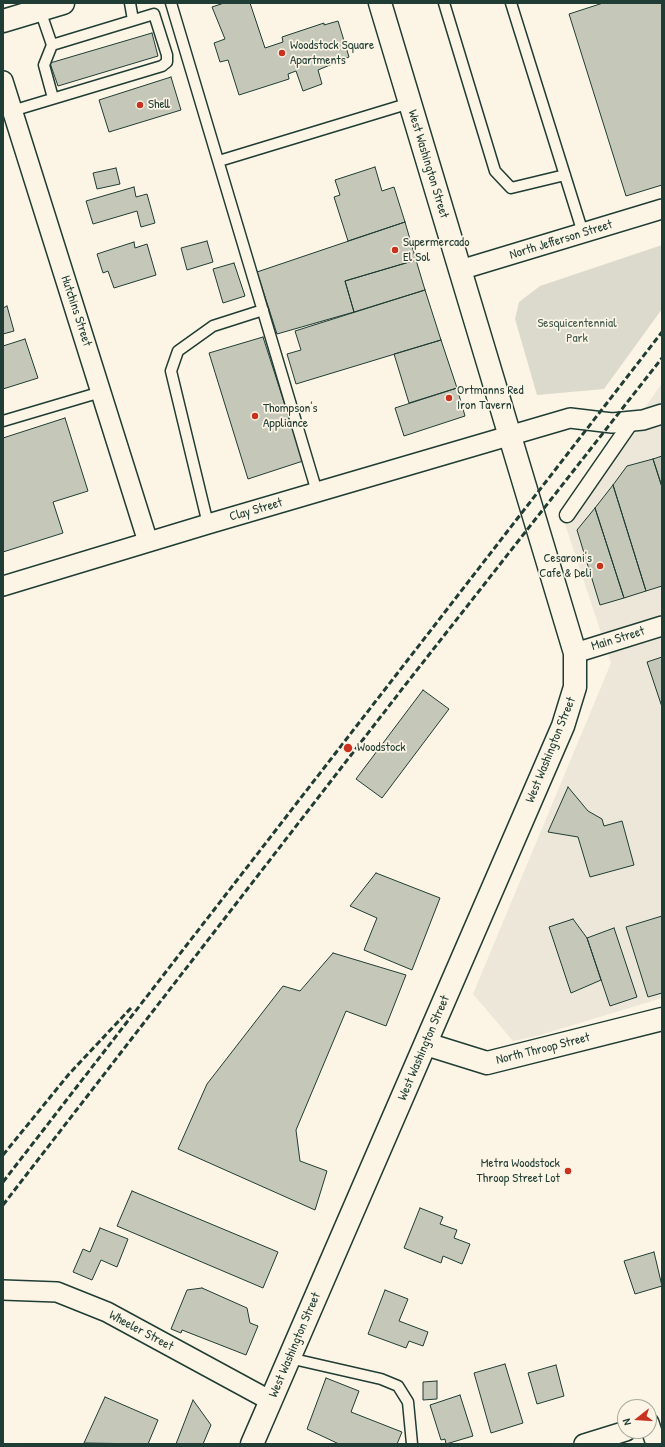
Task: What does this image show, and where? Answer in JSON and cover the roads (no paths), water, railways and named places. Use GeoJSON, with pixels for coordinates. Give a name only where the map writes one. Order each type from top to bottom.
{"type":"FeatureCollection","features":[{"type":"Feature","properties":{"kind":"main road"},"geometry":{"type":"LineString","coordinates":[[3,21],[63,3]]}},
{"type":"Feature","properties":{"kind":"main road","name":"West Washington Street"},"geometry":{"type":"LineString","coordinates":[[252,1444],[563,726],[575,687],[575,653],[380,3]]}},
{"type":"Feature","properties":{"kind":"main road","name":"North Throop Street"},"geometry":{"type":"LineString","coordinates":[[426,1044],[487,1063],[662,1019]]}},
{"type":"Feature","properties":{"kind":"street","name":"Hutchins Street"},"geometry":{"type":"LineString","coordinates":[[3,80],[148,542]]}},
{"type":"Feature","properties":{"kind":"street","name":"North Jefferson Street"},"geometry":{"type":"LineString","coordinates":[[460,270],[662,209]]}},
{"type":"Feature","properties":{"kind":"street","name":"Clay Street"},"geometry":{"type":"LineString","coordinates":[[3,586],[208,524],[570,418],[612,423],[632,421],[662,414]]}},
{"type":"Feature","properties":{"kind":"street"},"geometry":{"type":"LineString","coordinates":[[567,515],[632,421]]}},
{"type":"Feature","properties":{"kind":"street","name":"Main Street"},"geometry":{"type":"LineString","coordinates":[[575,653],[662,626]]}},
{"type":"Feature","properties":{"kind":"street","name":"Wheeler Street"},"geometry":{"type":"LineString","coordinates":[[3,1290],[57,1292],[107,1312],[271,1401]]}},
{"type":"Feature","properties":{"kind":"street"},"geometry":{"type":"LineString","coordinates":[[584,1444],[617,1434]]}},
{"type":"Feature","properties":{"kind":"lane"},"geometry":{"type":"LineString","coordinates":[[130,3],[133,20]]}},
{"type":"Feature","properties":{"kind":"lane"},"geometry":{"type":"LineString","coordinates":[[171,3],[317,492]]}},
{"type":"Feature","properties":{"kind":"lane"},"geometry":{"type":"LineString","coordinates":[[444,3],[495,171],[511,188],[565,175]]}},
{"type":"Feature","properties":{"kind":"lane"},"geometry":{"type":"LineString","coordinates":[[511,3],[583,233]]}},
{"type":"Feature","properties":{"kind":"lane"},"geometry":{"type":"LineString","coordinates":[[40,10],[52,45],[44,65],[53,98]]}},
{"type":"Feature","properties":{"kind":"lane"},"geometry":{"type":"LineString","coordinates":[[12,111],[162,66],[167,62],[167,55],[154,14],[52,45]]}},
{"type":"Feature","properties":{"kind":"lane"},"geometry":{"type":"LineString","coordinates":[[219,161],[410,103]]}},
{"type":"Feature","properties":{"kind":"lane"},"geometry":{"type":"LineString","coordinates":[[208,524],[171,371],[178,351],[213,326],[263,310]]}},
{"type":"Feature","properties":{"kind":"lane"},"geometry":{"type":"LineString","coordinates":[[3,421],[101,392]]}},
{"type":"Feature","properties":{"kind":"lane"},"geometry":{"type":"LineString","coordinates":[[289,1358],[381,1379],[398,1386],[408,1402],[412,1444]]}},
{"type":"Feature","properties":{"kind":"railway"},"geometry":{"type":"LineString","coordinates":[[3,1182],[662,332]]}},
{"type":"Feature","properties":{"kind":"railway"},"geometry":{"type":"LineString","coordinates":[[3,1205],[406,684],[662,358]]}},
{"type":"Feature","properties":{"kind":"railway"},"geometry":{"type":"LineString","coordinates":[[3,1155],[69,1074],[131,1008]]}},
{"type":"Feature","properties":{"kind":"place","name":"Woodstock Square Apartments"},"geometry":{"type":"Point","coordinates":[282,53]}},
{"type":"Feature","properties":{"kind":"place","name":"Shell"},"geometry":{"type":"Point","coordinates":[140,105]}},
{"type":"Feature","properties":{"kind":"place","name":"Supermercado El Sol"},"geometry":{"type":"Point","coordinates":[395,250]}},
{"type":"Feature","properties":{"kind":"place","name":"Ortmanns Red Iron Tavern"},"geometry":{"type":"Point","coordinates":[449,398]}},
{"type":"Feature","properties":{"kind":"place","name":"Thompson's Appliance"},"geometry":{"type":"Point","coordinates":[255,416]}},
{"type":"Feature","properties":{"kind":"place","name":"Cesaroni's Cafe & Deli"},"geometry":{"type":"Point","coordinates":[600,566]}},
{"type":"Feature","properties":{"kind":"place","name":"Woodstock"},"geometry":{"type":"Point","coordinates":[348,748]}},
{"type":"Feature","properties":{"kind":"place","name":"Metra Woodstock Throop Street Lot"},"geometry":{"type":"Point","coordinates":[568,1171]}},
{"type":"Feature","properties":{"kind":"park label","name":"Sesquicentennial Park"},"geometry":{"type":"Point","coordinates":[577,332]}}]}
